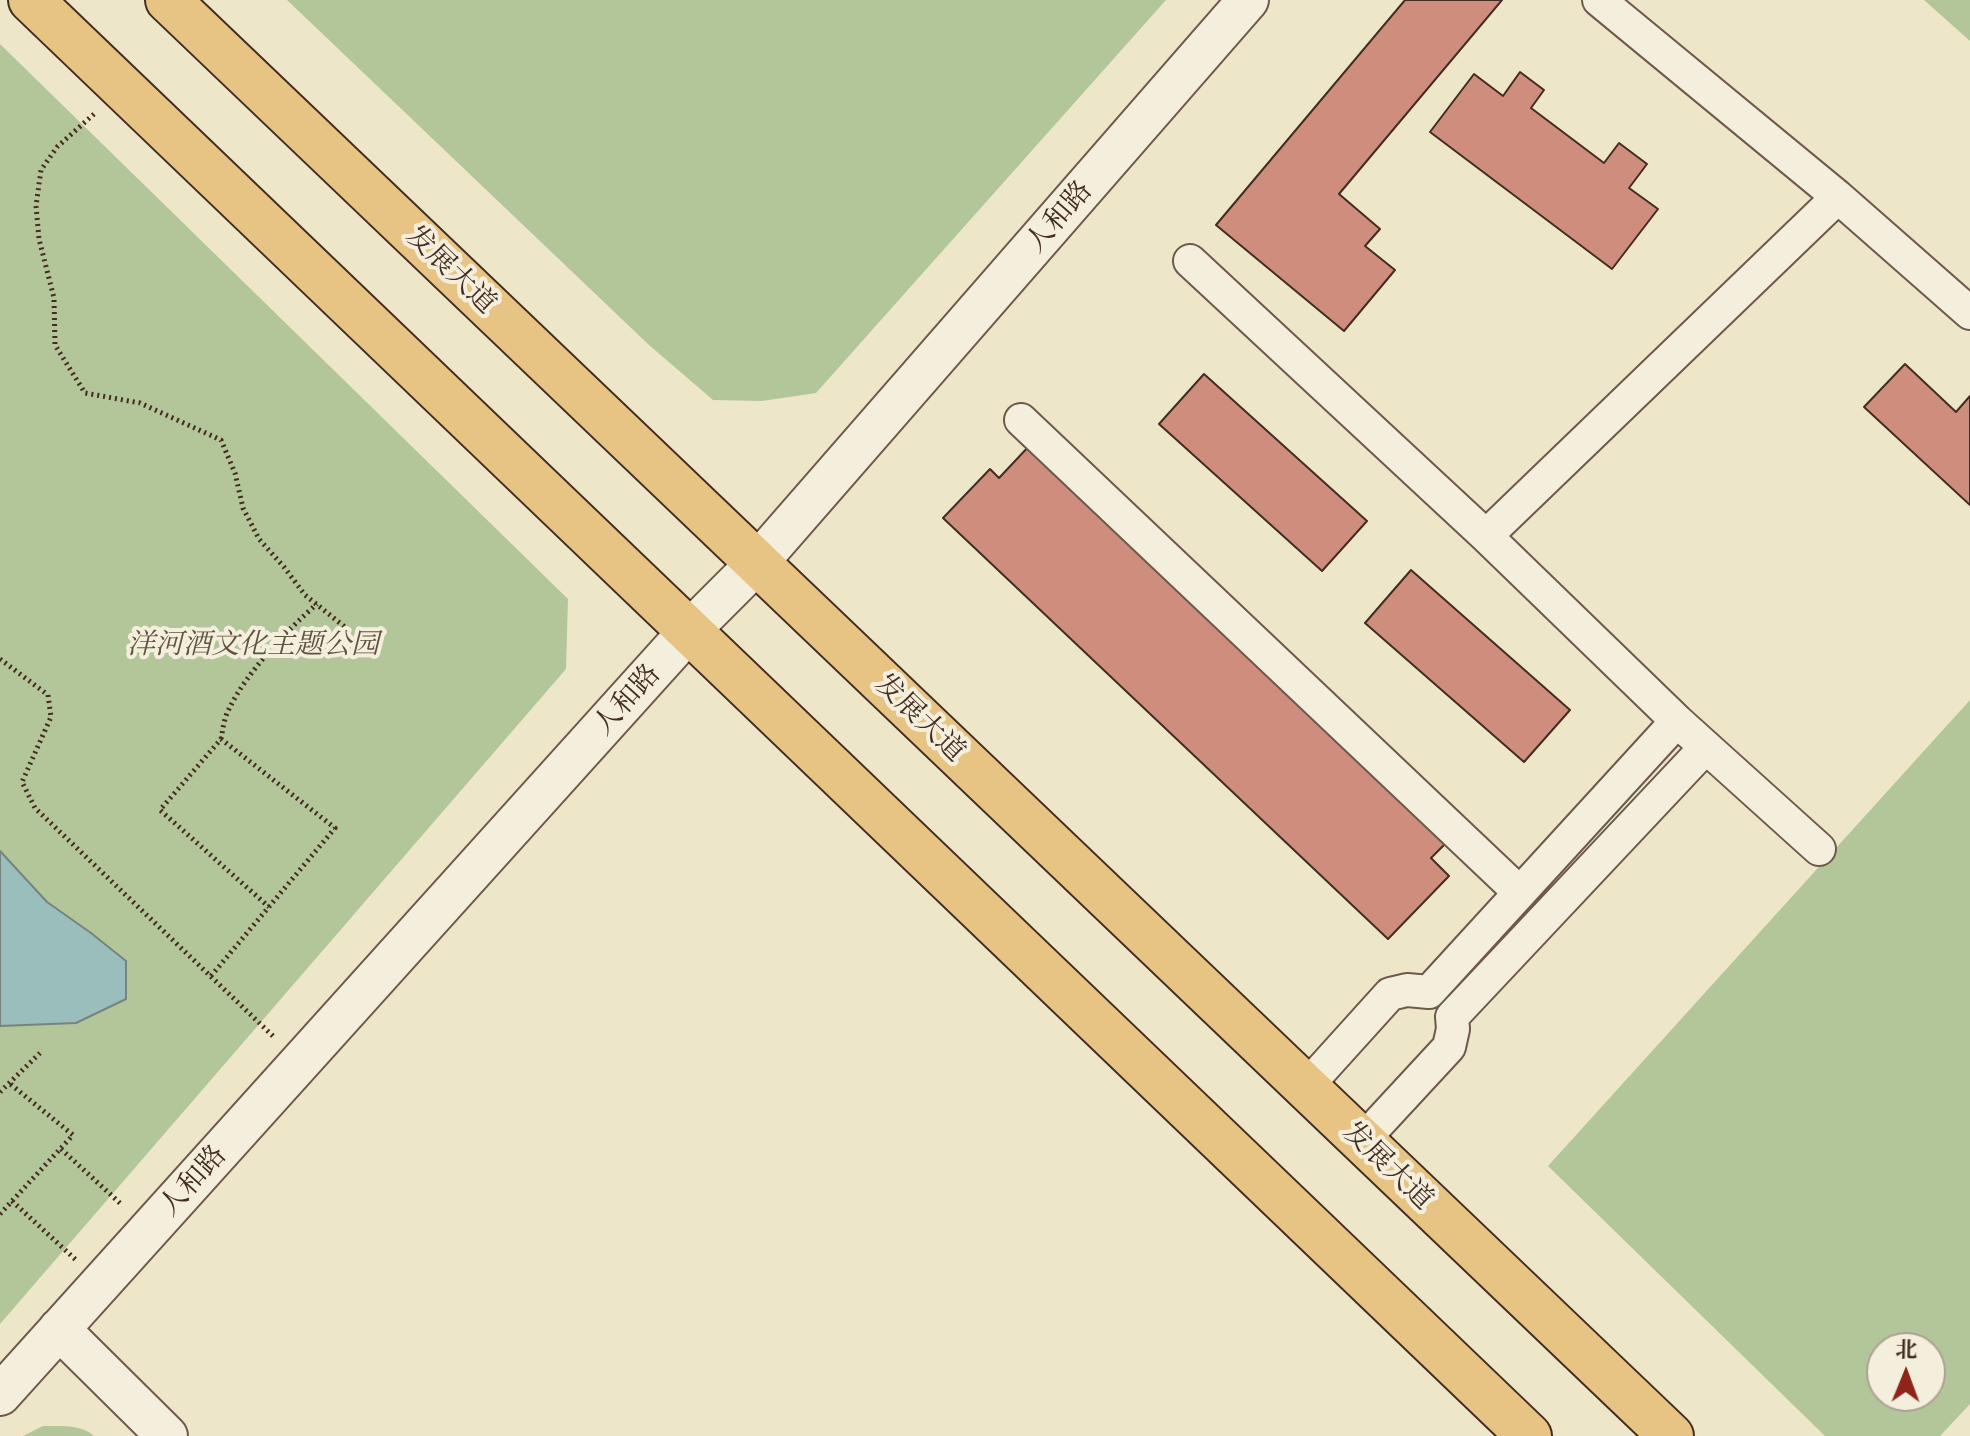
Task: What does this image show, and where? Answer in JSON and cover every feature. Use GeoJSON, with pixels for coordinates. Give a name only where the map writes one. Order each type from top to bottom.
{"type":"FeatureCollection","features":[{"type":"Feature","properties":{"kind":"main road"},"geometry":{"type":"LineString","coordinates":[[31,0],[1529,1436]]}},
{"type":"Feature","properties":{"kind":"main road","name":"发展大道"},"geometry":{"type":"LineString","coordinates":[[168,0],[1671,1436]]}},
{"type":"Feature","properties":{"kind":"street","name":"人和路"},"geometry":{"type":"LineString","coordinates":[[0,1395],[689,631],[758,562],[1248,0]]}},
{"type":"Feature","properties":{"kind":"street"},"geometry":{"type":"LineString","coordinates":[[1599,0],[1838,197],[1970,313]]}},
{"type":"Feature","properties":{"kind":"street"},"geometry":{"type":"LineString","coordinates":[[1486,536],[1838,197]]}},
{"type":"Feature","properties":{"kind":"street"},"geometry":{"type":"LineString","coordinates":[[1190,261],[1486,536],[1677,721],[1819,849]]}},
{"type":"Feature","properties":{"kind":"street"},"geometry":{"type":"LineString","coordinates":[[1021,420],[1519,892]]}},
{"type":"Feature","properties":{"kind":"street"},"geometry":{"type":"LineString","coordinates":[[1306,1087],[1390,994],[1407,990],[1429,992],[1677,721]]}},
{"type":"Feature","properties":{"kind":"street"},"geometry":{"type":"LineString","coordinates":[[1362,1141],[1449,1047],[1452,1017],[1706,747]]}},
{"type":"Feature","properties":{"kind":"street"},"geometry":{"type":"LineString","coordinates":[[59,1329],[167,1436]]}},
{"type":"Feature","properties":{"kind":"path"},"geometry":{"type":"LineString","coordinates":[[124,89],[57,147],[41,170],[36,206],[39,239],[54,298],[55,345],[85,393],[140,403],[221,440],[235,473],[243,508],[259,539],[305,595],[345,627]]}},
{"type":"Feature","properties":{"kind":"path"},"geometry":{"type":"LineString","coordinates":[[269,907],[160,810],[221,739],[227,711],[241,687],[291,627],[317,604]]}},
{"type":"Feature","properties":{"kind":"path"},"geometry":{"type":"LineString","coordinates":[[0,659],[48,695],[51,717],[22,782],[35,808],[301,1062]]}},
{"type":"Feature","properties":{"kind":"path"},"geometry":{"type":"LineString","coordinates":[[211,976],[335,828],[221,739]]}},
{"type":"Feature","properties":{"kind":"path"},"geometry":{"type":"LineString","coordinates":[[0,1092],[40,1053]]}},
{"type":"Feature","properties":{"kind":"path"},"geometry":{"type":"LineString","coordinates":[[0,1214],[73,1135],[9,1083]]}},
{"type":"Feature","properties":{"kind":"path"},"geometry":{"type":"LineString","coordinates":[[61,1149],[149,1230]]}},
{"type":"Feature","properties":{"kind":"path"},"geometry":{"type":"LineString","coordinates":[[12,1201],[100,1283]]}},
{"type":"Feature","properties":{"kind":"green space"},"geometry":{"type":"Polygon","coordinates":[[[287,0],[1166,0],[816,393],[762,401],[713,400],[649,345],[287,0]]]}},
{"type":"Feature","properties":{"kind":"green space"},"geometry":{"type":"Polygon","coordinates":[[[1924,0],[1970,0],[1970,41],[1924,0]]]}},
{"type":"Feature","properties":{"kind":"green space","name":"洋河酒文化主题公园"},"geometry":{"type":"Polygon","coordinates":[[[0,44],[568,599],[566,669],[0,1324],[0,44]]]}},
{"type":"Feature","properties":{"kind":"green space"},"geometry":{"type":"Polygon","coordinates":[[[1970,700],[1970,1404],[1940,1436],[1825,1436],[1548,1166],[1970,700]]]}},
{"type":"Feature","properties":{"kind":"green space"},"geometry":{"type":"Polygon","coordinates":[[[43,1426],[77,1428],[94,1436],[23,1436],[43,1426]]]}},
{"type":"Feature","properties":{"kind":"water"},"geometry":{"type":"Polygon","coordinates":[[[0,851],[47,902],[126,961],[126,999],[76,1023],[0,1026],[0,851]]]}},
{"type":"Feature","properties":{"kind":"building"},"geometry":{"type":"Polygon","coordinates":[[[1405,0],[1502,0],[1339,194],[1380,229],[1365,246],[1395,270],[1344,331],[1216,225],[1405,0]]]}},
{"type":"Feature","properties":{"kind":"building"},"geometry":{"type":"Polygon","coordinates":[[[1520,72],[1544,90],[1531,108],[1604,163],[1619,143],[1647,164],[1629,188],[1658,209],[1612,269],[1430,132],[1474,74],[1503,96],[1520,72]]]}},
{"type":"Feature","properties":{"kind":"building"},"geometry":{"type":"Polygon","coordinates":[[[1905,364],[1956,412],[1970,396],[1970,505],[1864,407],[1905,364]]]}},
{"type":"Feature","properties":{"kind":"building"},"geometry":{"type":"Polygon","coordinates":[[[1204,374],[1367,521],[1322,571],[1159,424],[1204,374]]]}},
{"type":"Feature","properties":{"kind":"building"},"geometry":{"type":"Polygon","coordinates":[[[1031,444],[1449,840],[1431,858],[1449,876],[1388,939],[943,518],[990,469],[999,478],[1031,444]]]}},
{"type":"Feature","properties":{"kind":"building"},"geometry":{"type":"Polygon","coordinates":[[[1411,570],[1570,710],[1524,762],[1365,623],[1411,570]]]}}]}
